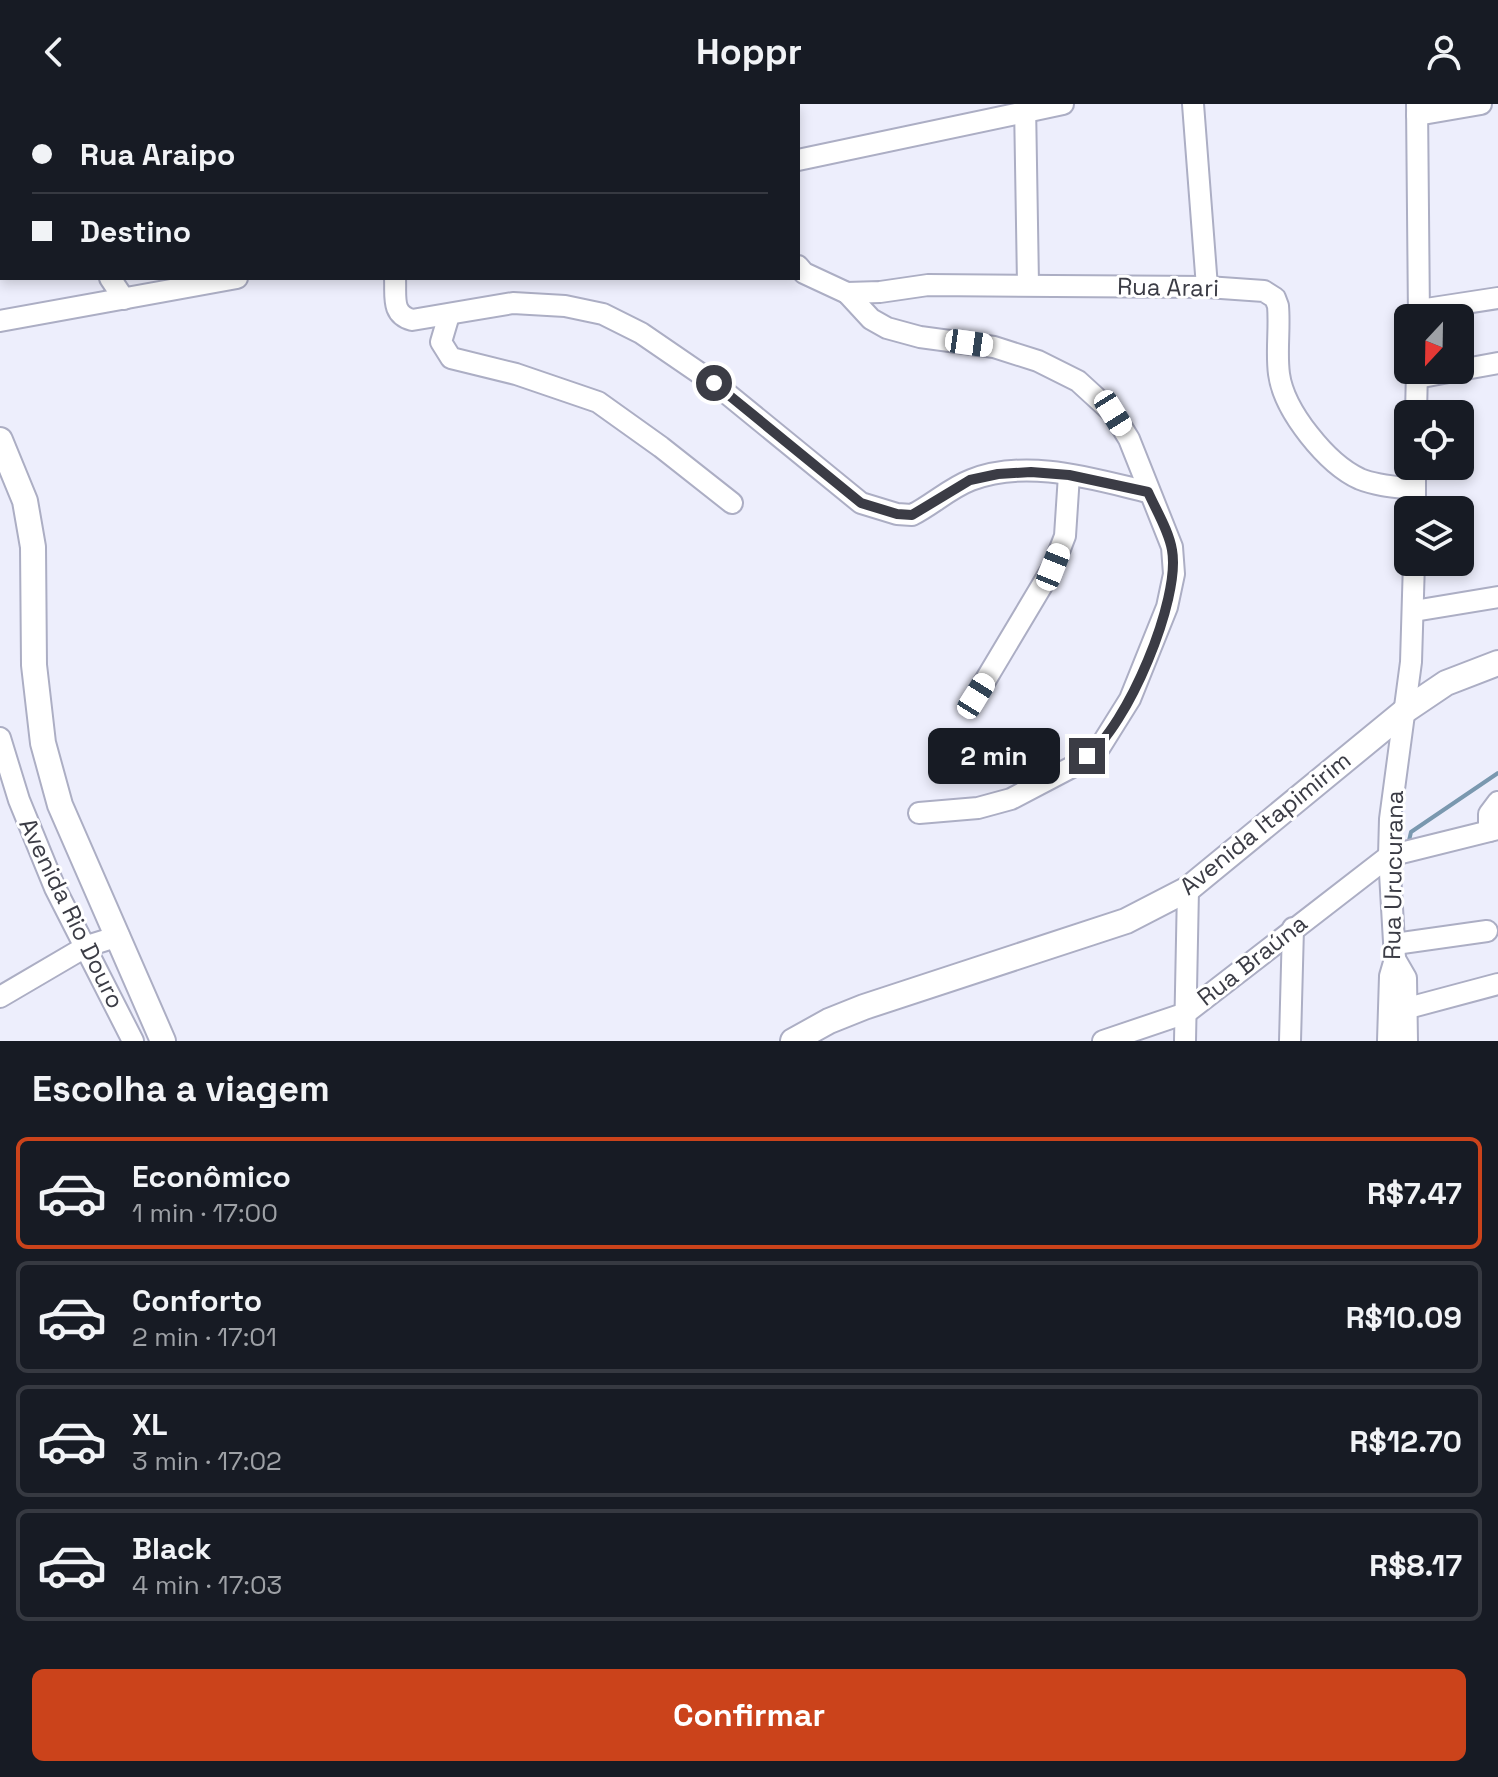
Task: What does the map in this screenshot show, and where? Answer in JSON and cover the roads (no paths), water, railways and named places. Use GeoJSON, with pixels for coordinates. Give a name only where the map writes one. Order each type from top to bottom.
{"type":"FeatureCollection","features":[{"type":"Feature","properties":{"kind":"main road"},"geometry":{"type":"LineString","coordinates":[[0,440],[25,501],[33,547],[34,665],[43,743],[60,805],[88,875],[119,936],[163,1041]]}},
{"type":"Feature","properties":{"kind":"main road","name":"Avenida Itapimirim"},"geometry":{"type":"LineString","coordinates":[[793,1041],[829,1021],[864,1007],[1126,921],[1188,889],[1406,710],[1446,683],[1498,663]]}},
{"type":"Feature","properties":{"kind":"street"},"geometry":{"type":"LineString","coordinates":[[800,160],[1026,107],[1063,104]]}},
{"type":"Feature","properties":{"kind":"street"},"geometry":{"type":"LineString","coordinates":[[1193,104],[1207,287]]}},
{"type":"Feature","properties":{"kind":"street"},"geometry":{"type":"LineString","coordinates":[[1420,304],[1417,110],[1481,104]]}},
{"type":"Feature","properties":{"kind":"street"},"geometry":{"type":"LineString","coordinates":[[1026,107],[1028,284]]}},
{"type":"Feature","properties":{"kind":"street","name":"Rua Arari"},"geometry":{"type":"LineString","coordinates":[[800,268],[847,293],[928,285],[1028,284],[1207,287],[1270,294],[1278,306],[1279,372],[1285,396],[1312,438],[1344,470],[1363,480],[1415,489]]}},
{"type":"Feature","properties":{"kind":"street"},"geometry":{"type":"LineString","coordinates":[[111,280],[124,299]]}},
{"type":"Feature","properties":{"kind":"street"},"geometry":{"type":"LineString","coordinates":[[0,321],[226,280]]}},
{"type":"Feature","properties":{"kind":"street"},"geometry":{"type":"LineString","coordinates":[[395,280],[396,308],[399,315],[412,320],[513,303],[565,306],[603,314],[641,333],[714,383],[861,503],[897,514],[912,515],[970,480],[998,474],[1031,472],[1069,475],[1148,492]]}},
{"type":"Feature","properties":{"kind":"street"},"geometry":{"type":"LineString","coordinates":[[847,293],[871,319],[887,328],[920,337],[994,347],[1038,361],[1078,381],[1113,413],[1129,439],[1172,547],[1174,574],[1167,607],[1119,720],[1100,747],[1074,766],[1011,799],[978,808],[919,813]]}},
{"type":"Feature","properties":{"kind":"street"},"geometry":{"type":"LineString","coordinates":[[1469,304],[1498,298]]}},
{"type":"Feature","properties":{"kind":"street"},"geometry":{"type":"LineString","coordinates":[[449,315],[441,342],[451,358],[516,374],[598,402],[732,503]]}},
{"type":"Feature","properties":{"kind":"street"},"geometry":{"type":"LineString","coordinates":[[1474,367],[1498,363]]}},
{"type":"Feature","properties":{"kind":"street"},"geometry":{"type":"LineString","coordinates":[[976,696],[1053,567],[1065,536],[1069,475]]}},
{"type":"Feature","properties":{"kind":"street"},"geometry":{"type":"LineString","coordinates":[[1415,480],[1415,496]]}},
{"type":"Feature","properties":{"kind":"street","name":"Rua Urucurana"},"geometry":{"type":"LineString","coordinates":[[1388,1041],[1390,976],[1395,951],[1389,856],[1391,799],[1411,662],[1414,576]]}},
{"type":"Feature","properties":{"kind":"street"},"geometry":{"type":"LineString","coordinates":[[1414,611],[1498,597]]}},
{"type":"Feature","properties":{"kind":"street"},"geometry":{"type":"LineString","coordinates":[[1411,662],[1424,676],[1446,683]]}},
{"type":"Feature","properties":{"kind":"street","name":"Avenida Rio Douro"},"geometry":{"type":"LineString","coordinates":[[0,738],[19,800],[49,873],[133,1041]]}},
{"type":"Feature","properties":{"kind":"street"},"geometry":{"type":"LineString","coordinates":[[1389,856],[1494,830],[1489,814],[1498,802]]}},
{"type":"Feature","properties":{"kind":"street","name":"Rua Braúna"},"geometry":{"type":"LineString","coordinates":[[1103,1041],[1186,1013],[1389,856]]}},
{"type":"Feature","properties":{"kind":"street"},"geometry":{"type":"LineString","coordinates":[[1185,1041],[1188,889]]}},
{"type":"Feature","properties":{"kind":"street"},"geometry":{"type":"LineString","coordinates":[[1290,1041],[1293,928]]}},
{"type":"Feature","properties":{"kind":"street"},"geometry":{"type":"LineString","coordinates":[[1407,1041],[1406,978],[1395,951],[1487,931]]}},
{"type":"Feature","properties":{"kind":"street"},"geometry":{"type":"LineString","coordinates":[[0,997],[87,946],[119,936]]}},
{"type":"Feature","properties":{"kind":"street"},"geometry":{"type":"LineString","coordinates":[[1408,1008],[1498,984]]}},
{"type":"Feature","properties":{"kind":"waterway"},"geometry":{"type":"LineString","coordinates":[[1408,845],[1411,832],[1498,773]]}}]}
